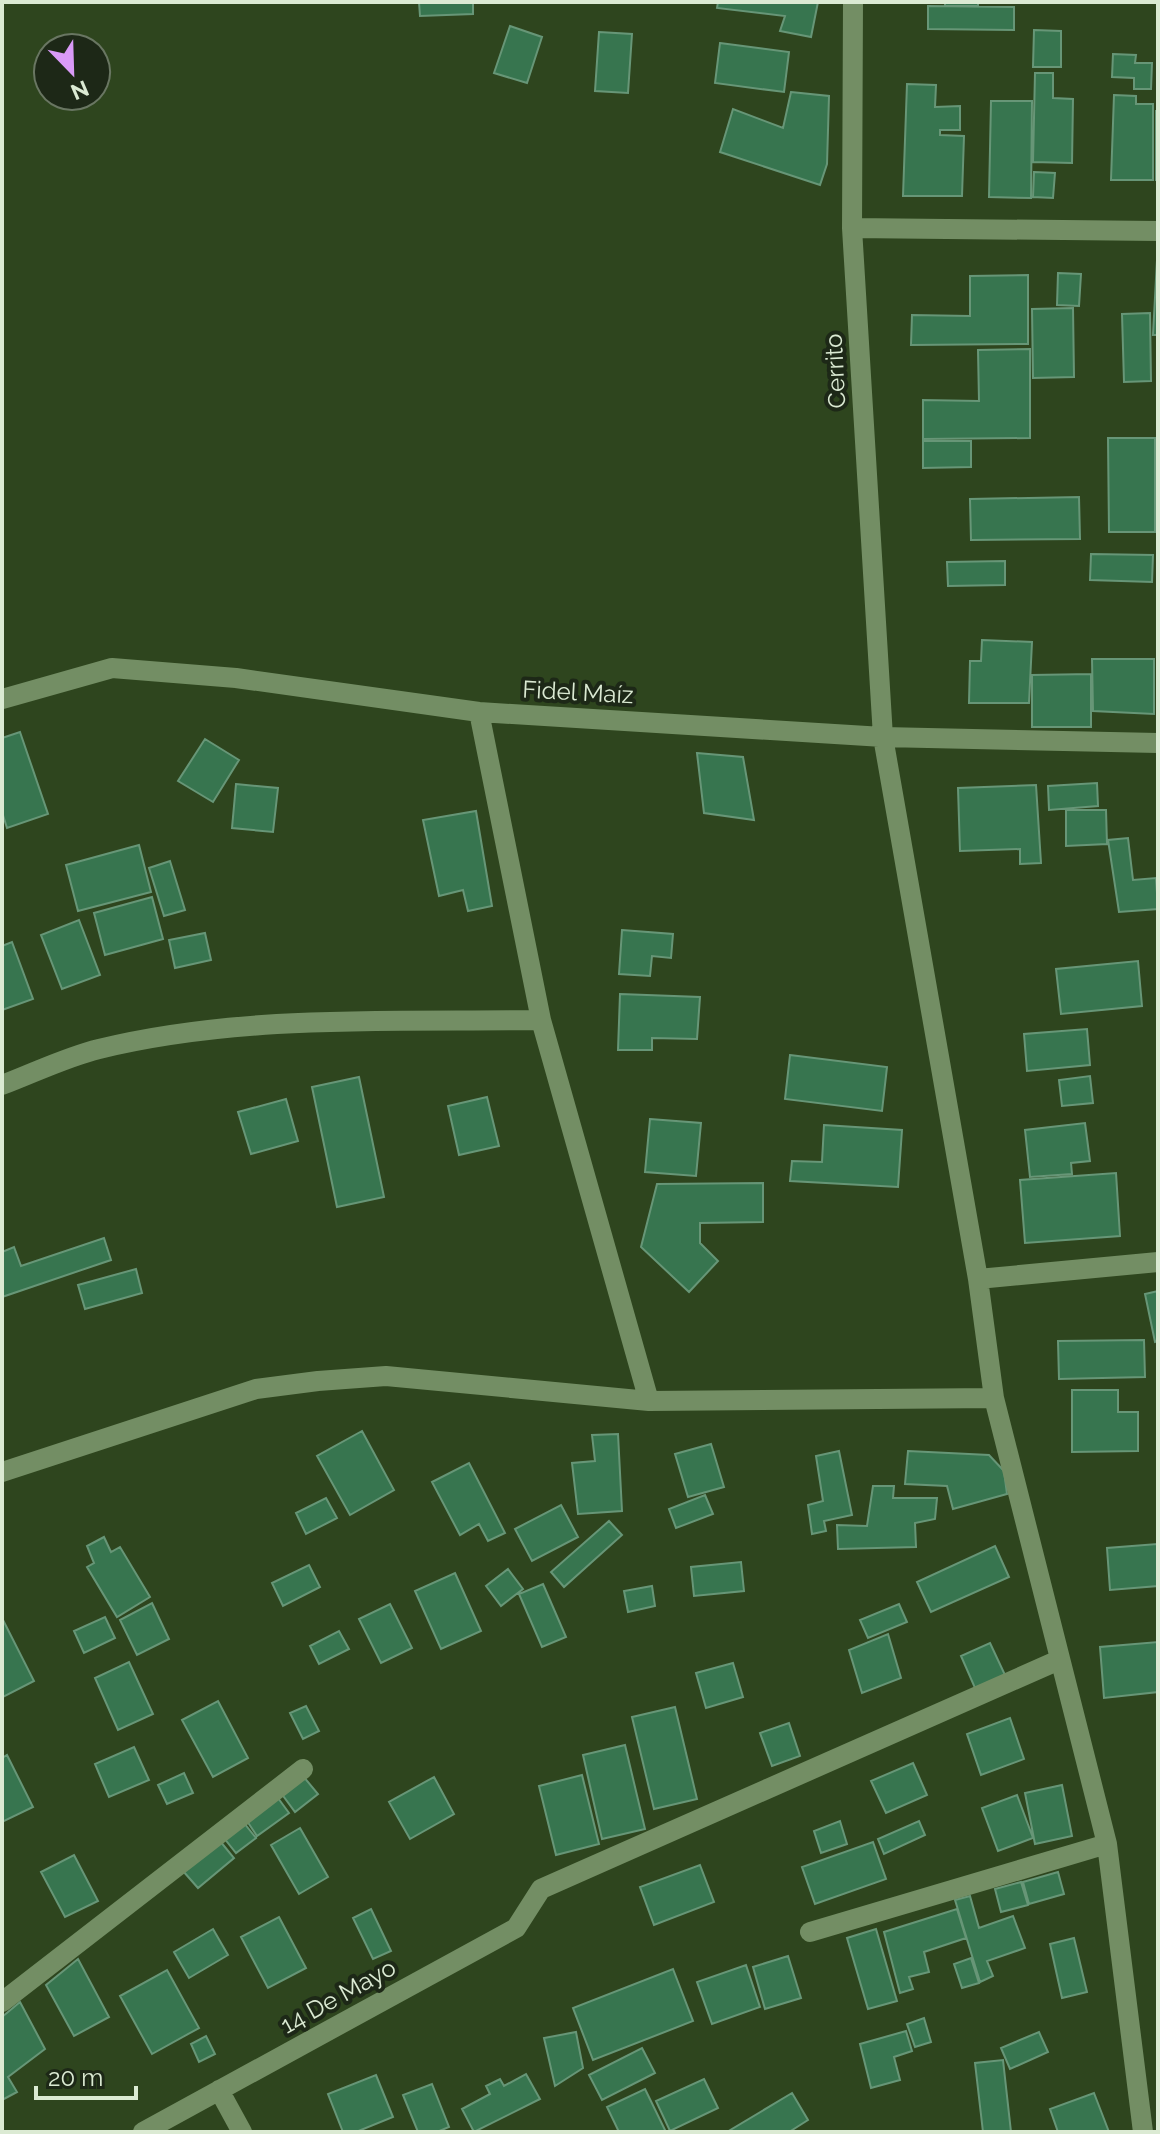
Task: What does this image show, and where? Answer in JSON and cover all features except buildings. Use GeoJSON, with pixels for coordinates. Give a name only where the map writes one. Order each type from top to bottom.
{"type":"FeatureCollection","features":[{"type":"Feature","properties":{"kind":"street","name":"Cerrito"},"geometry":{"type":"LineString","coordinates":[[853,2],[852,228],[883,737],[978,1279],[994,1398],[1107,1844],[1143,2132]]}},
{"type":"Feature","properties":{"kind":"street"},"geometry":{"type":"LineString","coordinates":[[852,228],[1158,231]]}},
{"type":"Feature","properties":{"kind":"street","name":"Fidel Maíz"},"geometry":{"type":"LineString","coordinates":[[2,699],[112,668],[236,678],[479,712],[883,737],[1158,743]]}},
{"type":"Feature","properties":{"kind":"street"},"geometry":{"type":"LineString","coordinates":[[479,712],[541,1020],[649,1401]]}},
{"type":"Feature","properties":{"kind":"street"},"geometry":{"type":"LineString","coordinates":[[2,1085],[98,1049],[192,1033],[299,1023],[541,1020]]}},
{"type":"Feature","properties":{"kind":"street"},"geometry":{"type":"LineString","coordinates":[[978,1279],[1158,1262]]}},
{"type":"Feature","properties":{"kind":"street"},"geometry":{"type":"LineString","coordinates":[[2,1472],[256,1389],[318,1381],[386,1376],[649,1401],[994,1398]]}},
{"type":"Feature","properties":{"kind":"street","name":"14 De Mayo"},"geometry":{"type":"LineString","coordinates":[[143,2132],[516,1928],[541,1889],[1059,1660]]}},
{"type":"Feature","properties":{"kind":"street"},"geometry":{"type":"LineString","coordinates":[[2,2002],[303,1769]]}},
{"type":"Feature","properties":{"kind":"street"},"geometry":{"type":"LineString","coordinates":[[810,1932],[1107,1844]]}},
{"type":"Feature","properties":{"kind":"street"},"geometry":{"type":"LineString","coordinates":[[219,2090],[242,2132]]}}]}
